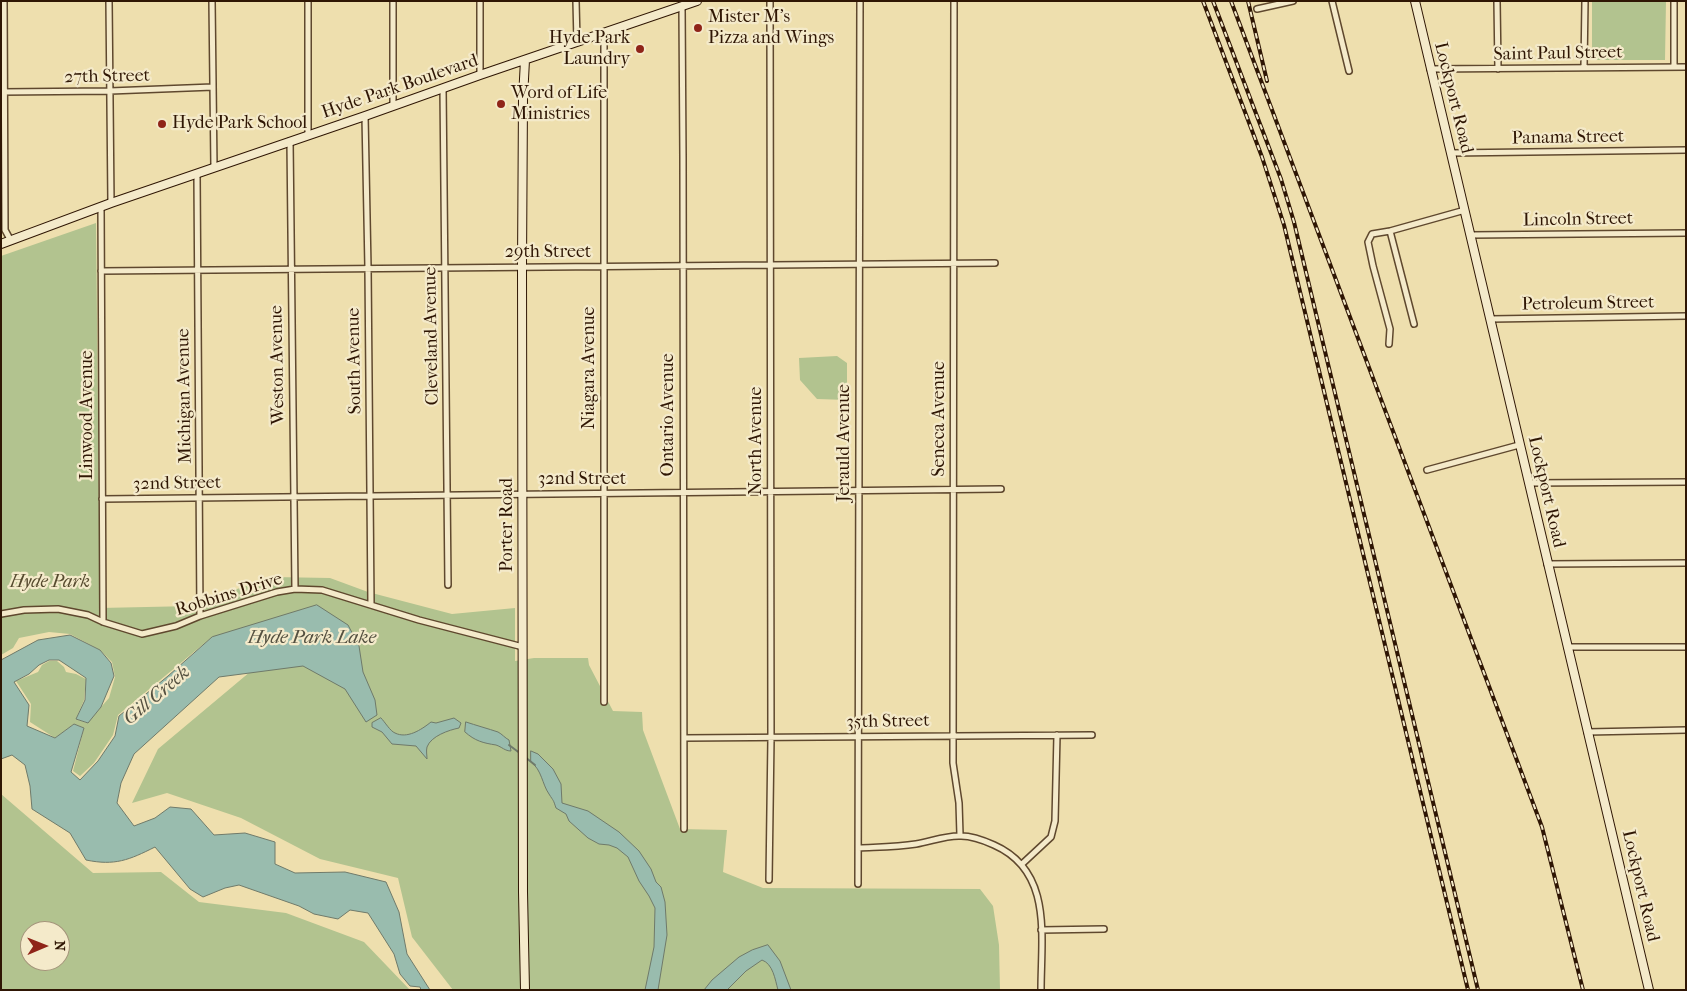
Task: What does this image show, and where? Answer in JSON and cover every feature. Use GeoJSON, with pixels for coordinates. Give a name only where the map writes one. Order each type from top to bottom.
{"type":"FeatureCollection","features":[{"type":"Feature","properties":{"kind":"main road","name":"Hyde Park Boulevard"},"geometry":{"type":"LineString","coordinates":[[1,244],[111,203],[604,33],[682,4],[697,1]]}},
{"type":"Feature","properties":{"kind":"main road","name":"Lockport Road"},"geometry":{"type":"LineString","coordinates":[[1415,1],[1648,990]]}},
{"type":"Feature","properties":{"kind":"main road","name":"Porter Road"},"geometry":{"type":"LineString","coordinates":[[525,60],[522,266],[523,892],[525,990]]}},
{"type":"Feature","properties":{"kind":"street"},"geometry":{"type":"LineString","coordinates":[[4,1],[5,230],[11,241]]}},
{"type":"Feature","properties":{"kind":"street"},"geometry":{"type":"LineString","coordinates":[[108,1],[111,203]]}},
{"type":"Feature","properties":{"kind":"street"},"geometry":{"type":"LineString","coordinates":[[212,1],[214,168]]}},
{"type":"Feature","properties":{"kind":"street"},"geometry":{"type":"LineString","coordinates":[[308,1],[308,135]]}},
{"type":"Feature","properties":{"kind":"street"},"geometry":{"type":"LineString","coordinates":[[393,1],[393,105]]}},
{"type":"Feature","properties":{"kind":"street"},"geometry":{"type":"LineString","coordinates":[[480,1],[480,75]]}},
{"type":"Feature","properties":{"kind":"street"},"geometry":{"type":"LineString","coordinates":[[576,1],[577,42]]}},
{"type":"Feature","properties":{"kind":"street","name":"North Avenue"},"geometry":{"type":"LineString","coordinates":[[769,880],[771,738],[770,1]]}},
{"type":"Feature","properties":{"kind":"street","name":"Jerauld Avenue"},"geometry":{"type":"LineString","coordinates":[[858,884],[860,1]]}},
{"type":"Feature","properties":{"kind":"street","name":"Seneca Avenue"},"geometry":{"type":"LineString","coordinates":[[954,1],[953,763],[959,803],[960,836]]}},
{"type":"Feature","properties":{"kind":"street"},"geometry":{"type":"LineString","coordinates":[[1257,8],[1293,1]]}},
{"type":"Feature","properties":{"kind":"street"},"geometry":{"type":"LineString","coordinates":[[1332,1],[1348,71]]}},
{"type":"Feature","properties":{"kind":"street"},"geometry":{"type":"LineString","coordinates":[[1497,1],[1498,68]]}},
{"type":"Feature","properties":{"kind":"street"},"geometry":{"type":"LineString","coordinates":[[1584,67],[1585,1]]}},
{"type":"Feature","properties":{"kind":"street"},"geometry":{"type":"LineString","coordinates":[[1674,1],[1674,67]]}},
{"type":"Feature","properties":{"kind":"street","name":"Ontario Avenue"},"geometry":{"type":"LineString","coordinates":[[682,4],[684,828]]}},
{"type":"Feature","properties":{"kind":"street","name":"Niagara Avenue"},"geometry":{"type":"LineString","coordinates":[[604,33],[604,702]]}},
{"type":"Feature","properties":{"kind":"street","name":"Saint Paul Street"},"geometry":{"type":"LineString","coordinates":[[1430,69],[1686,67]]}},
{"type":"Feature","properties":{"kind":"street","name":"27th Street"},"geometry":{"type":"LineString","coordinates":[[3,92],[110,91],[212,87]]}},
{"type":"Feature","properties":{"kind":"street","name":"Cleveland Avenue"},"geometry":{"type":"LineString","coordinates":[[444,88],[448,585]]}},
{"type":"Feature","properties":{"kind":"street","name":"South Avenue"},"geometry":{"type":"LineString","coordinates":[[365,116],[371,605]]}},
{"type":"Feature","properties":{"kind":"street","name":"Weston Avenue"},"geometry":{"type":"LineString","coordinates":[[290,142],[294,589]]}},
{"type":"Feature","properties":{"kind":"street","name":"Panama Street"},"geometry":{"type":"LineString","coordinates":[[1451,153],[1686,150]]}},
{"type":"Feature","properties":{"kind":"street","name":"Michigan Avenue"},"geometry":{"type":"LineString","coordinates":[[197,174],[200,616]]}},
{"type":"Feature","properties":{"kind":"street","name":"Linwood Avenue"},"geometry":{"type":"LineString","coordinates":[[101,207],[103,622]]}},
{"type":"Feature","properties":{"kind":"street"},"geometry":{"type":"LineString","coordinates":[[1389,344],[1390,329],[1372,266],[1368,242],[1372,234],[1390,231],[1465,210]]}},
{"type":"Feature","properties":{"kind":"street"},"geometry":{"type":"LineString","coordinates":[[1390,231],[1414,324]]}},
{"type":"Feature","properties":{"kind":"street","name":"Lincoln Street"},"geometry":{"type":"LineString","coordinates":[[1471,235],[1686,233]]}},
{"type":"Feature","properties":{"kind":"street","name":"29th Street"},"geometry":{"type":"LineString","coordinates":[[101,270],[995,263]]}},
{"type":"Feature","properties":{"kind":"street","name":"Petroleum Street"},"geometry":{"type":"LineString","coordinates":[[1491,319],[1686,316]]}},
{"type":"Feature","properties":{"kind":"street"},"geometry":{"type":"LineString","coordinates":[[1426,470],[1519,445]]}},
{"type":"Feature","properties":{"kind":"street"},"geometry":{"type":"LineString","coordinates":[[1528,483],[1686,482]]}},
{"type":"Feature","properties":{"kind":"street","name":"32nd Street"},"geometry":{"type":"LineString","coordinates":[[102,499],[1001,489]]}},
{"type":"Feature","properties":{"kind":"street"},"geometry":{"type":"LineString","coordinates":[[1547,564],[1686,563]]}},
{"type":"Feature","properties":{"kind":"street","name":"Robbins Drive"},"geometry":{"type":"LineString","coordinates":[[1,614],[24,610],[58,609],[88,615],[103,622],[142,634],[176,626],[200,616],[277,592],[294,589],[322,590],[419,620],[523,647]]}},
{"type":"Feature","properties":{"kind":"street"},"geometry":{"type":"LineString","coordinates":[[1567,648],[1686,647]]}},
{"type":"Feature","properties":{"kind":"street"},"geometry":{"type":"LineString","coordinates":[[1587,732],[1686,730]]}},
{"type":"Feature","properties":{"kind":"street"},"geometry":{"type":"LineString","coordinates":[[1022,864],[1051,837],[1055,821],[1057,735]]}},
{"type":"Feature","properties":{"kind":"street","name":"35th Street"},"geometry":{"type":"LineString","coordinates":[[684,738],[1092,735]]}},
{"type":"Feature","properties":{"kind":"street"},"geometry":{"type":"LineString","coordinates":[[859,848],[915,844],[960,836],[978,838],[1005,850],[1022,864],[1033,880],[1039,899],[1041,990]]}},
{"type":"Feature","properties":{"kind":"street"},"geometry":{"type":"LineString","coordinates":[[1041,930],[1104,929]]}},
{"type":"Feature","properties":{"kind":"green space"},"geometry":{"type":"Polygon","coordinates":[[[1592,1],[1666,1],[1665,60],[1592,60],[1592,1]]]}},
{"type":"Feature","properties":{"kind":"green space","name":"Hyde Park"},"geometry":{"type":"Polygon","coordinates":[[[96,223],[100,608],[193,606],[213,597],[273,577],[330,578],[368,592],[452,614],[515,608],[515,661],[534,658],[588,658],[589,665],[613,711],[642,712],[643,730],[680,829],[727,830],[723,872],[763,888],[980,889],[993,906],[999,945],[1000,990],[453,990],[412,937],[398,878],[320,859],[241,818],[167,793],[132,803],[158,749],[269,656],[212,637],[118,715],[113,735],[94,763],[80,776],[73,771],[84,728],[74,724],[55,738],[30,722],[31,704],[16,681],[38,672],[42,665],[49,661],[57,661],[64,667],[66,672],[86,679],[84,700],[76,719],[87,723],[109,698],[115,677],[112,662],[100,650],[70,634],[49,632],[19,638],[13,648],[1,655],[1,256],[96,223]]]}},
{"type":"Feature","properties":{"kind":"green space"},"geometry":{"type":"Polygon","coordinates":[[[837,356],[847,363],[847,400],[817,399],[800,380],[799,358],[837,356]]]}},
{"type":"Feature","properties":{"kind":"green space"},"geometry":{"type":"Polygon","coordinates":[[[1,794],[93,873],[161,872],[199,902],[286,913],[364,942],[410,990],[1,990],[1,794]]]}},
{"type":"Feature","properties":{"kind":"water","name":"Hyde Park Lake"},"geometry":{"type":"Polygon","coordinates":[[[317,605],[348,625],[359,646],[363,672],[375,700],[377,715],[366,722],[345,689],[303,666],[219,677],[134,754],[121,783],[117,803],[134,826],[155,818],[170,807],[191,809],[214,835],[245,833],[275,842],[275,864],[295,873],[345,872],[386,882],[399,912],[407,954],[430,990],[421,990],[420,987],[410,986],[400,974],[394,954],[368,913],[350,910],[338,919],[314,914],[299,906],[239,885],[225,888],[203,897],[190,889],[155,847],[122,861],[96,862],[86,860],[70,833],[32,809],[30,786],[25,765],[12,755],[1,759],[1,660],[38,640],[70,635],[100,650],[111,663],[114,676],[101,707],[88,723],[76,719],[85,700],[86,678],[59,660],[49,660],[14,682],[29,705],[27,726],[55,738],[74,724],[84,728],[71,772],[80,780],[98,761],[115,736],[119,716],[212,637],[317,605]]]}},
{"type":"Feature","properties":{"kind":"water"},"geometry":{"type":"Polygon","coordinates":[[[381,718],[393,732],[400,735],[418,731],[431,722],[436,723],[454,718],[461,723],[459,728],[436,737],[429,743],[427,759],[416,746],[392,744],[382,732],[372,727],[372,723],[381,718]]]}},
{"type":"Feature","properties":{"kind":"water"},"geometry":{"type":"Polygon","coordinates":[[[466,722],[499,733],[509,740],[511,751],[472,738],[465,732],[466,722]]]}},
{"type":"Feature","properties":{"kind":"water"},"geometry":{"type":"Polygon","coordinates":[[[531,751],[538,754],[553,769],[561,784],[562,803],[588,811],[619,832],[639,851],[651,869],[656,882],[661,887],[665,902],[667,935],[658,990],[645,990],[654,947],[655,908],[649,896],[639,881],[628,857],[617,848],[599,844],[588,838],[569,821],[566,814],[556,808],[540,773],[531,762],[531,751]]]}},
{"type":"Feature","properties":{"kind":"water"},"geometry":{"type":"Polygon","coordinates":[[[768,945],[780,961],[791,990],[778,990],[771,968],[762,960],[746,971],[727,990],[704,990],[712,980],[739,957],[768,945]]]}},
{"type":"Feature","properties":{"kind":"waterway","name":"Gill Creek"},"geometry":{"type":"LineString","coordinates":[[509,745],[521,754]]}},
{"type":"Feature","properties":{"kind":"waterway","name":"Gill Creek"},"geometry":{"type":"LineString","coordinates":[[525,757],[535,765]]}},
{"type":"Feature","properties":{"kind":"railway"},"geometry":{"type":"LineString","coordinates":[[1203,1],[1262,157],[1284,225],[1468,990]]}},
{"type":"Feature","properties":{"kind":"railway"},"geometry":{"type":"LineString","coordinates":[[1213,1],[1281,179],[1294,222],[1478,990]]}},
{"type":"Feature","properties":{"kind":"railway"},"geometry":{"type":"LineString","coordinates":[[1231,1],[1542,827],[1583,990]]}},
{"type":"Feature","properties":{"kind":"railway"},"geometry":{"type":"LineString","coordinates":[[1248,1],[1267,81]]}},
{"type":"Feature","properties":{"kind":"place","name":"Mister M's Pizza and Wings"},"geometry":{"type":"Point","coordinates":[698,28]}},
{"type":"Feature","properties":{"kind":"place","name":"Hyde Park Laundry"},"geometry":{"type":"Point","coordinates":[640,49]}},
{"type":"Feature","properties":{"kind":"place","name":"Word of Life Ministries"},"geometry":{"type":"Point","coordinates":[501,104]}},
{"type":"Feature","properties":{"kind":"place","name":"Hyde Park School"},"geometry":{"type":"Point","coordinates":[162,124]}}]}
